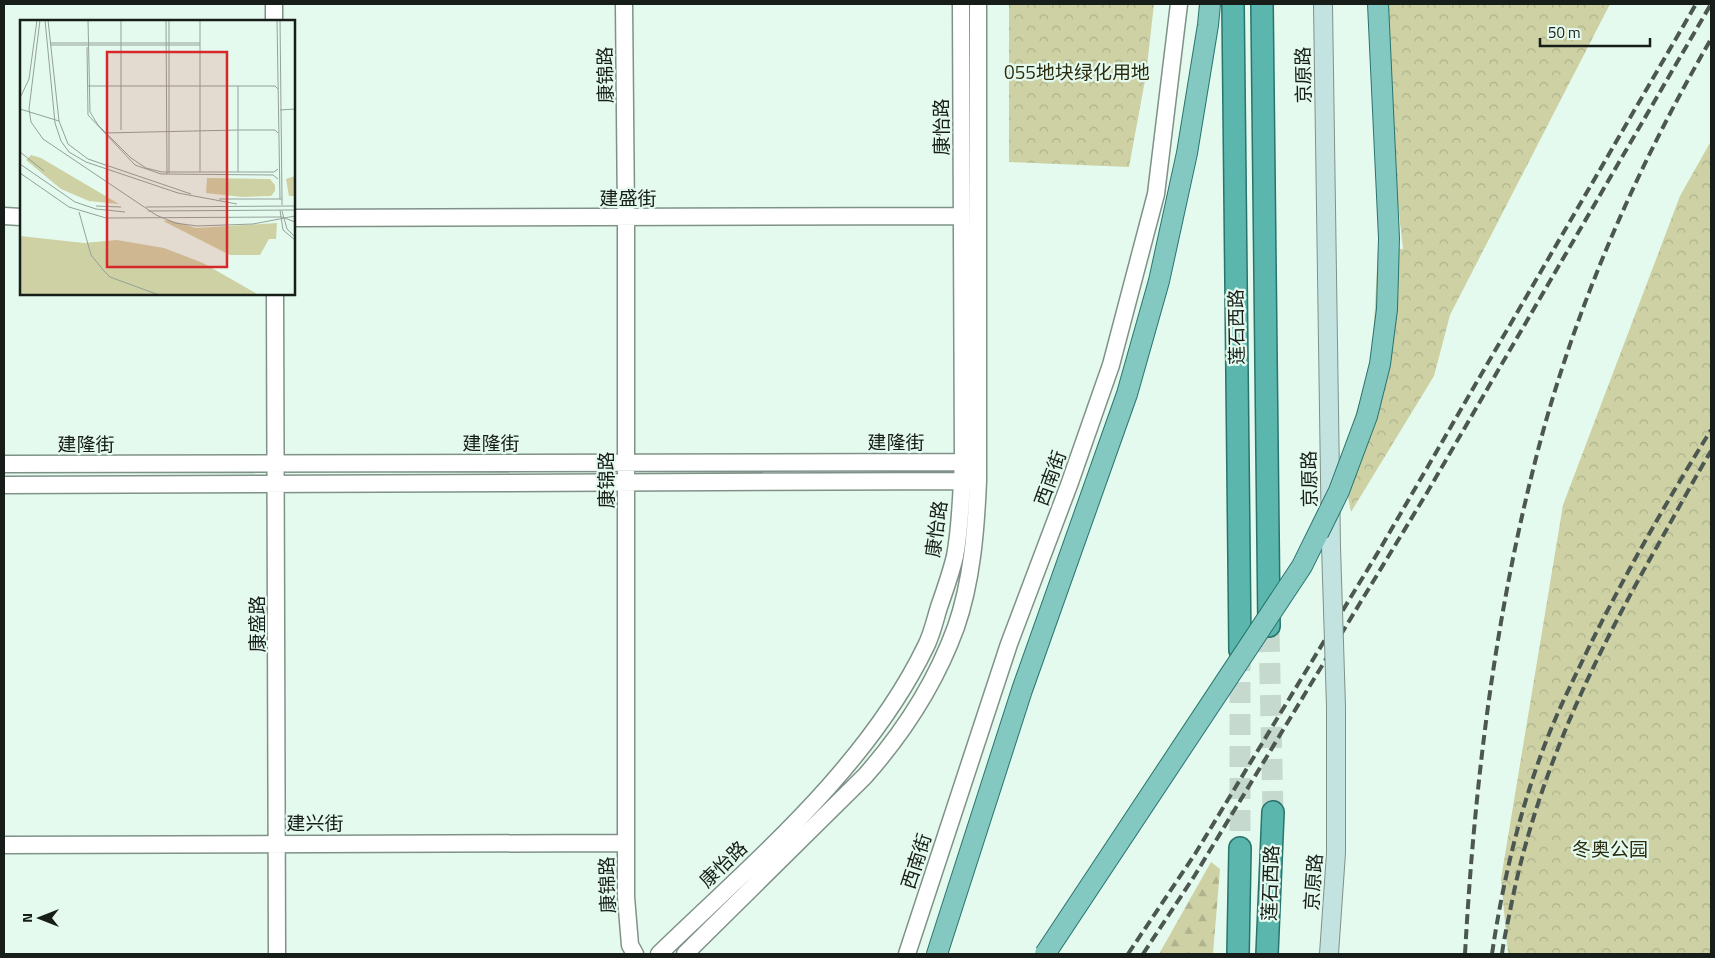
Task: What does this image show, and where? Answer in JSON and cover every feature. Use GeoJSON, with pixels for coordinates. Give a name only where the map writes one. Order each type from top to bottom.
{"type":"FeatureCollection","features":[{"type":"Feature","properties":{"kind":"highway","name":"莲石西路"},"geometry":{"type":"LineString","coordinates":[[1233,4],[1240,650]]}},
{"type":"Feature","properties":{"kind":"highway","name":"莲石西路"},"geometry":{"type":"LineString","coordinates":[[1262,4],[1269,631]]}},
{"type":"Feature","properties":{"kind":"highway","name":"莲石西路"},"geometry":{"type":"LineString","coordinates":[[1267,954],[1273,812]]}},
{"type":"Feature","properties":{"kind":"highway","name":"莲石西路"},"geometry":{"type":"LineString","coordinates":[[1238,954],[1240,848]]}},
{"type":"Feature","properties":{"kind":"main road"},"geometry":{"type":"LineString","coordinates":[[936,954],[1022,690],[1127,394],[1159,281],[1187,153],[1210,4]]}},
{"type":"Feature","properties":{"kind":"main road","name":"京原路"},"geometry":{"type":"LineString","coordinates":[[1323,4],[1331,546],[1336,707],[1336,853],[1328,954]]}},
{"type":"Feature","properties":{"kind":"main road"},"geometry":{"type":"LineString","coordinates":[[1045,954],[1302,566],[1339,491],[1367,416],[1380,364],[1386,309],[1389,238],[1378,4]]}},
{"type":"Feature","properties":{"kind":"street"},"geometry":{"type":"LineString","coordinates":[[274,4],[274,20]]}},
{"type":"Feature","properties":{"kind":"street","name":"康锦路"},"geometry":{"type":"LineString","coordinates":[[624,4],[626,218],[626,897],[630,945],[635,954]]}},
{"type":"Feature","properties":{"kind":"street","name":"康怡路"},"geometry":{"type":"LineString","coordinates":[[684,954],[865,776],[883,755],[932,681],[956,626],[967,582],[976,532],[978,481],[971,462],[962,216],[961,4]]}},
{"type":"Feature","properties":{"kind":"street","name":"康怡路"},"geometry":{"type":"LineString","coordinates":[[659,954],[786,832],[847,767],[890,710],[926,645],[945,590],[954,558],[960,523],[962,481],[971,462],[978,4]]}},
{"type":"Feature","properties":{"kind":"street","name":"西南街"},"geometry":{"type":"LineString","coordinates":[[907,954],[1009,644],[1069,485],[1111,365],[1156,194],[1179,4]]}},
{"type":"Feature","properties":{"kind":"street"},"geometry":{"type":"LineString","coordinates":[[4,216],[20,217]]}},
{"type":"Feature","properties":{"kind":"street","name":"建盛街"},"geometry":{"type":"LineString","coordinates":[[295,218],[962,216]]}},
{"type":"Feature","properties":{"kind":"street","name":"康盛路"},"geometry":{"type":"LineString","coordinates":[[275,295],[277,954]]}},
{"type":"Feature","properties":{"kind":"street","name":"建隆街"},"geometry":{"type":"LineString","coordinates":[[4,464],[971,462]]}},
{"type":"Feature","properties":{"kind":"street","name":"建隆街"},"geometry":{"type":"LineString","coordinates":[[4,485],[978,481]]}},
{"type":"Feature","properties":{"kind":"street","name":"建兴街"},"geometry":{"type":"LineString","coordinates":[[4,845],[626,843]]}},
{"type":"Feature","properties":{"kind":"green space","name":"055地块绿化用地"},"geometry":{"type":"Polygon","coordinates":[[[1009,4],[1154,4],[1146,75],[1129,167],[1009,162],[1009,4]]]}},
{"type":"Feature","properties":{"kind":"green space"},"geometry":{"type":"Polygon","coordinates":[[[1376,4],[1610,4],[1450,315],[1434,376],[1351,512],[1341,461],[1372,362],[1378,249],[1403,249],[1376,4]]]}},
{"type":"Feature","properties":{"kind":"green space","name":"冬奥公园"},"geometry":{"type":"Polygon","coordinates":[[[1711,141],[1711,954],[1508,954],[1501,879],[1563,505],[1680,196],[1711,141]]]}},
{"type":"Feature","properties":{"kind":"green space"},"geometry":{"type":"Polygon","coordinates":[[[1211,862],[1220,869],[1213,954],[1159,954],[1211,862]]]}},
{"type":"Feature","properties":{"kind":"tunnel"},"geometry":{"type":"LineString","coordinates":[[1269,631],[1273,812]]}},
{"type":"Feature","properties":{"kind":"tunnel"},"geometry":{"type":"LineString","coordinates":[[1240,650],[1240,848]]}},
{"type":"Feature","properties":{"kind":"railway"},"geometry":{"type":"LineString","coordinates":[[1128,954],[1195,854],[1380,549],[1696,4]]}},
{"type":"Feature","properties":{"kind":"railway"},"geometry":{"type":"LineString","coordinates":[[1143,954],[1195,875],[1428,491],[1711,4]]}},
{"type":"Feature","properties":{"kind":"railway"},"geometry":{"type":"LineString","coordinates":[[1465,954],[1480,772],[1496,652],[1518,533],[1547,417],[1584,305],[1606,250],[1655,142],[1711,39]]}},
{"type":"Feature","properties":{"kind":"railway"},"geometry":{"type":"LineString","coordinates":[[1492,954],[1506,877],[1518,827],[1533,777],[1553,724],[1620,587],[1664,508],[1711,430]]}},
{"type":"Feature","properties":{"kind":"railway"},"geometry":{"type":"LineString","coordinates":[[1502,954],[1522,858],[1536,810],[1570,719],[1612,630],[1711,451]]}}]}
